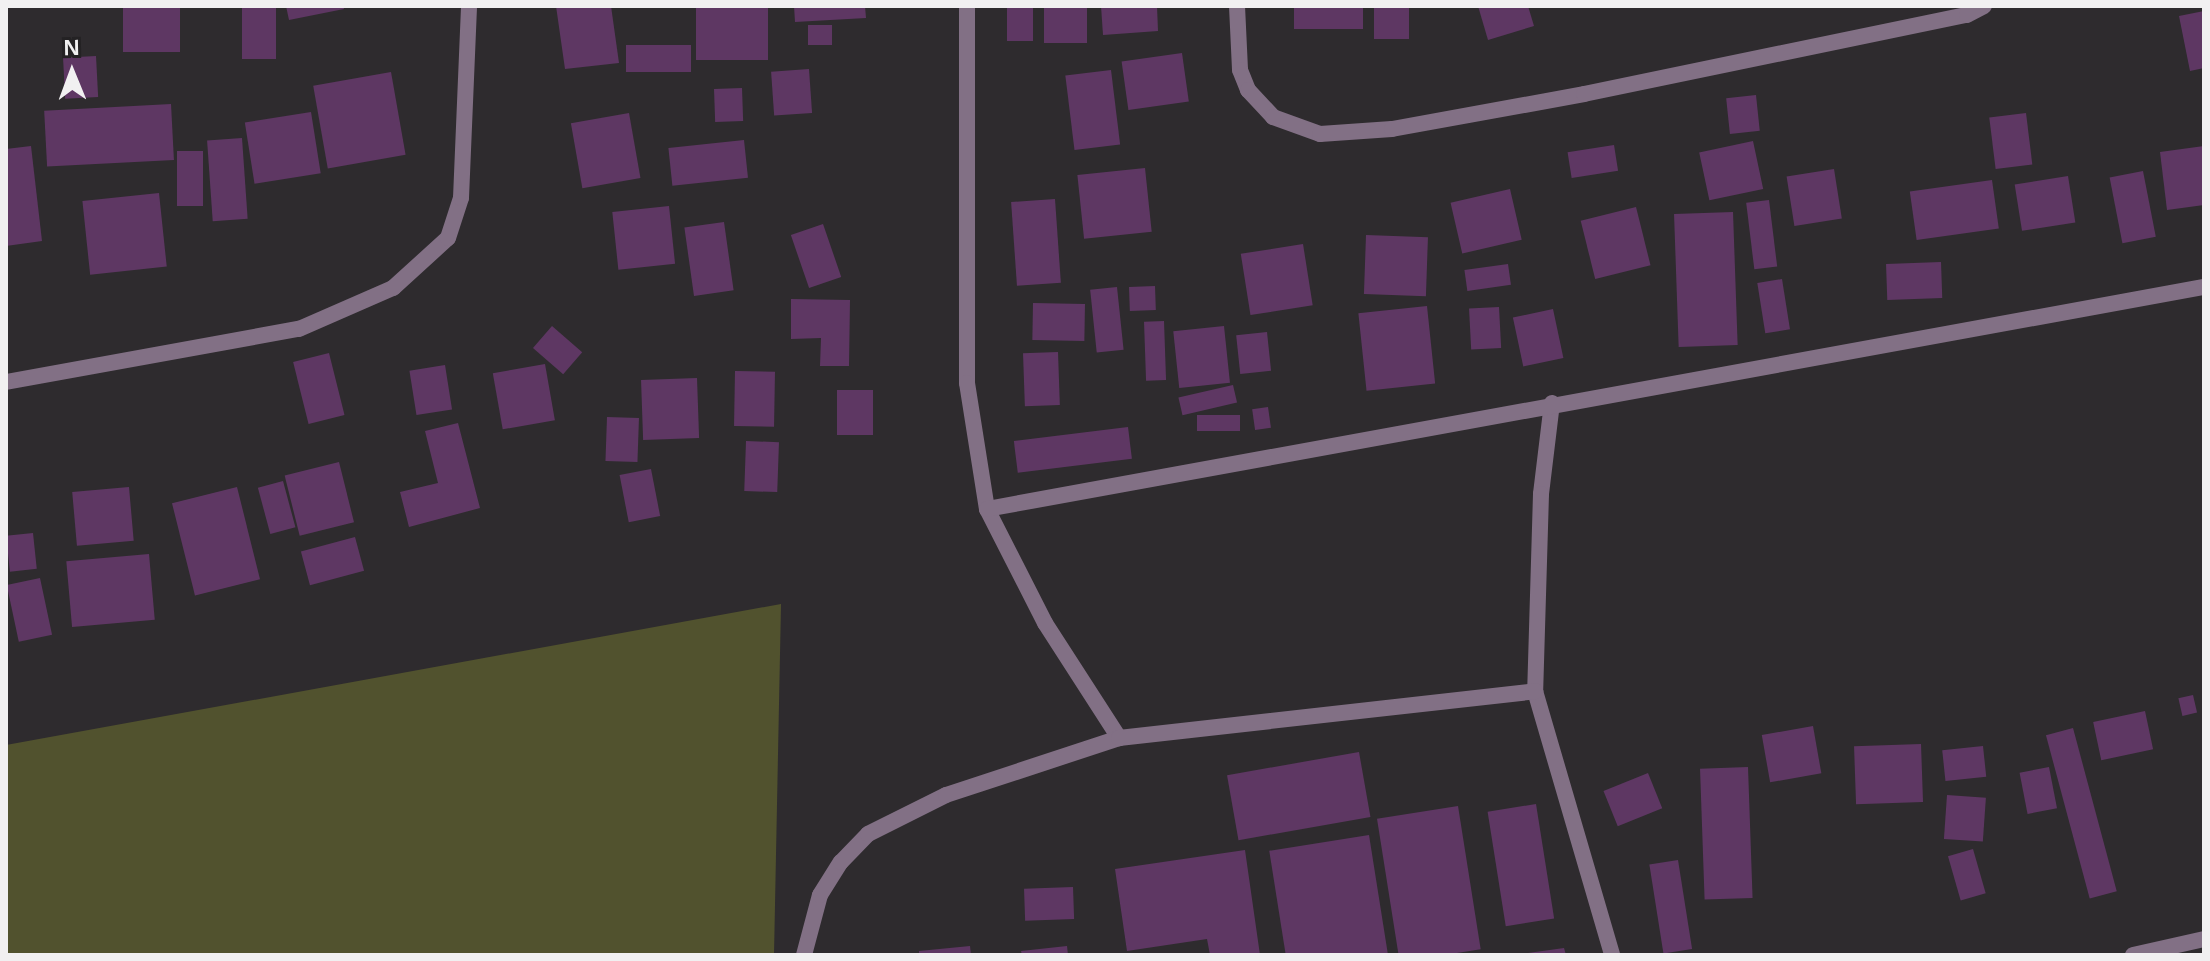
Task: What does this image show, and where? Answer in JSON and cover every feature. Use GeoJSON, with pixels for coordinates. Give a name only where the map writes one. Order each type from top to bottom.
{"type":"FeatureCollection","features":[{"type":"Feature","properties":{"kind":"street"},"geometry":{"type":"LineString","coordinates":[[6,382],[299,329],[393,288],[448,238],[461,198],[469,6]]}},
{"type":"Feature","properties":{"kind":"street"},"geometry":{"type":"LineString","coordinates":[[967,6],[967,383],[987,509],[1045,623],[1119,738]]}},
{"type":"Feature","properties":{"kind":"street"},"geometry":{"type":"LineString","coordinates":[[1237,6],[1240,70],[1248,90],[1273,117],[1320,134],[1392,129],[1584,94],[1967,15],[1984,6]]}},
{"type":"Feature","properties":{"kind":"street"},"geometry":{"type":"LineString","coordinates":[[987,509],[1552,403],[2204,287]]}},
{"type":"Feature","properties":{"kind":"street"},"geometry":{"type":"LineString","coordinates":[[1552,403],[1541,494],[1535,691],[1612,955]]}},
{"type":"Feature","properties":{"kind":"street"},"geometry":{"type":"LineString","coordinates":[[804,955],[820,895],[868,834],[946,795],[1119,738],[1535,691]]}},
{"type":"Feature","properties":{"kind":"street"},"geometry":{"type":"LineString","coordinates":[[2133,955],[2204,939]]}},
{"type":"Feature","properties":{"kind":"green space"},"geometry":{"type":"Polygon","coordinates":[[[781,604],[774,955],[6,955],[6,745],[781,604]]]}},
{"type":"Feature","properties":{"kind":"building"},"geometry":{"type":"Polygon","coordinates":[[[123,6],[180,6],[180,52],[123,52],[123,6]]]}},
{"type":"Feature","properties":{"kind":"building"},"geometry":{"type":"Polygon","coordinates":[[[242,6],[276,6],[276,59],[242,59],[242,6]]]}},
{"type":"Feature","properties":{"kind":"building"},"geometry":{"type":"Polygon","coordinates":[[[286,6],[343,6],[344,9],[289,20],[286,6]]]}},
{"type":"Feature","properties":{"kind":"building"},"geometry":{"type":"Polygon","coordinates":[[[556,6],[611,6],[619,63],[565,69],[556,6]]]}},
{"type":"Feature","properties":{"kind":"building"},"geometry":{"type":"Polygon","coordinates":[[[696,6],[768,6],[768,60],[696,60],[696,6]]]}},
{"type":"Feature","properties":{"kind":"building"},"geometry":{"type":"Polygon","coordinates":[[[794,6],[865,6],[866,18],[795,22],[794,6]]]}},
{"type":"Feature","properties":{"kind":"building"},"geometry":{"type":"Polygon","coordinates":[[[1007,6],[1033,6],[1033,41],[1007,41],[1007,6]]]}},
{"type":"Feature","properties":{"kind":"building"},"geometry":{"type":"Polygon","coordinates":[[[1044,6],[1087,6],[1087,43],[1044,43],[1044,6]]]}},
{"type":"Feature","properties":{"kind":"building"},"geometry":{"type":"Polygon","coordinates":[[[1101,6],[1157,6],[1158,31],[1103,35],[1101,6]]]}},
{"type":"Feature","properties":{"kind":"building"},"geometry":{"type":"Polygon","coordinates":[[[1294,6],[1363,6],[1363,29],[1294,29],[1294,6]]]}},
{"type":"Feature","properties":{"kind":"building"},"geometry":{"type":"Polygon","coordinates":[[[1374,6],[1409,6],[1409,39],[1374,39],[1374,6]]]}},
{"type":"Feature","properties":{"kind":"building"},"geometry":{"type":"Polygon","coordinates":[[[1478,6],[1528,6],[1534,26],[1488,40],[1478,6]]]}},
{"type":"Feature","properties":{"kind":"building"},"geometry":{"type":"Polygon","coordinates":[[[2204,11],[2204,68],[2190,71],[2179,16],[2204,11]]]}},
{"type":"Feature","properties":{"kind":"building"},"geometry":{"type":"Polygon","coordinates":[[[808,25],[832,25],[832,45],[808,45],[808,25]]]}},
{"type":"Feature","properties":{"kind":"building"},"geometry":{"type":"Polygon","coordinates":[[[626,45],[691,45],[691,72],[626,72],[626,45]]]}},
{"type":"Feature","properties":{"kind":"building"},"geometry":{"type":"Polygon","coordinates":[[[1182,53],[1189,102],[1128,110],[1122,61],[1182,53]]]}},
{"type":"Feature","properties":{"kind":"building"},"geometry":{"type":"Polygon","coordinates":[[[96,56],[98,97],[65,99],[63,58],[96,56]]]}},
{"type":"Feature","properties":{"kind":"building"},"geometry":{"type":"Polygon","coordinates":[[[809,69],[812,113],[774,116],[771,72],[809,69]]]}},
{"type":"Feature","properties":{"kind":"building"},"geometry":{"type":"Polygon","coordinates":[[[1111,70],[1120,144],[1074,150],[1065,76],[1111,70]]]}},
{"type":"Feature","properties":{"kind":"building"},"geometry":{"type":"Polygon","coordinates":[[[391,72],[406,155],[328,168],[313,86],[391,72]]]}},
{"type":"Feature","properties":{"kind":"building"},"geometry":{"type":"Polygon","coordinates":[[[742,88],[743,121],[715,122],[714,89],[742,88]]]}},
{"type":"Feature","properties":{"kind":"building"},"geometry":{"type":"Polygon","coordinates":[[[1756,95],[1760,131],[1730,134],[1726,98],[1756,95]]]}},
{"type":"Feature","properties":{"kind":"building"},"geometry":{"type":"Polygon","coordinates":[[[171,104],[174,160],[47,167],[44,111],[171,104]]]}},
{"type":"Feature","properties":{"kind":"building"},"geometry":{"type":"Polygon","coordinates":[[[311,112],[321,173],[255,184],[245,122],[311,112]]]}},
{"type":"Feature","properties":{"kind":"building"},"geometry":{"type":"Polygon","coordinates":[[[629,113],[640,178],[582,188],[571,123],[629,113]]]}},
{"type":"Feature","properties":{"kind":"building"},"geometry":{"type":"Polygon","coordinates":[[[2026,113],[2032,165],[1996,169],[1989,118],[2026,113]]]}},
{"type":"Feature","properties":{"kind":"building"},"geometry":{"type":"Polygon","coordinates":[[[242,138],[248,219],[213,221],[207,140],[242,138]]]}},
{"type":"Feature","properties":{"kind":"building"},"geometry":{"type":"Polygon","coordinates":[[[744,140],[748,178],[672,186],[668,148],[744,140]]]}},
{"type":"Feature","properties":{"kind":"building"},"geometry":{"type":"Polygon","coordinates":[[[1753,141],[1763,189],[1709,200],[1699,152],[1753,141]]]}},
{"type":"Feature","properties":{"kind":"building"},"geometry":{"type":"Polygon","coordinates":[[[1614,145],[1618,171],[1572,178],[1568,152],[1614,145]]]}},
{"type":"Feature","properties":{"kind":"building"},"geometry":{"type":"Polygon","coordinates":[[[31,146],[42,241],[6,246],[6,149],[31,146]]]}},
{"type":"Feature","properties":{"kind":"building"},"geometry":{"type":"Polygon","coordinates":[[[2204,146],[2204,205],[2167,210],[2160,152],[2204,146]]]}},
{"type":"Feature","properties":{"kind":"building"},"geometry":{"type":"Polygon","coordinates":[[[177,151],[203,151],[203,206],[177,206],[177,151]]]}},
{"type":"Feature","properties":{"kind":"building"},"geometry":{"type":"Polygon","coordinates":[[[1145,168],[1152,232],[1084,239],[1077,175],[1145,168]]]}},
{"type":"Feature","properties":{"kind":"building"},"geometry":{"type":"Polygon","coordinates":[[[1834,169],[1842,218],[1794,226],[1787,177],[1834,169]]]}},
{"type":"Feature","properties":{"kind":"building"},"geometry":{"type":"Polygon","coordinates":[[[2143,171],[2156,237],[2122,243],[2110,177],[2143,171]]]}},
{"type":"Feature","properties":{"kind":"building"},"geometry":{"type":"Polygon","coordinates":[[[2068,176],[2075,222],[2022,231],[2015,184],[2068,176]]]}},
{"type":"Feature","properties":{"kind":"building"},"geometry":{"type":"Polygon","coordinates":[[[1992,180],[1999,229],[1917,240],[1910,192],[1992,180]]]}},
{"type":"Feature","properties":{"kind":"building"},"geometry":{"type":"Polygon","coordinates":[[[1510,189],[1522,240],[1462,253],[1451,203],[1510,189]]]}},
{"type":"Feature","properties":{"kind":"building"},"geometry":{"type":"Polygon","coordinates":[[[159,193],[167,267],[90,275],[82,201],[159,193]]]}},
{"type":"Feature","properties":{"kind":"building"},"geometry":{"type":"Polygon","coordinates":[[[1055,199],[1061,283],[1017,286],[1011,202],[1055,199]]]}},
{"type":"Feature","properties":{"kind":"building"},"geometry":{"type":"Polygon","coordinates":[[[1769,200],[1777,267],[1754,269],[1746,203],[1769,200]]]}},
{"type":"Feature","properties":{"kind":"building"},"geometry":{"type":"Polygon","coordinates":[[[669,206],[675,264],[618,270],[612,212],[669,206]]]}},
{"type":"Feature","properties":{"kind":"building"},"geometry":{"type":"Polygon","coordinates":[[[1636,207],[1651,265],[1595,279],[1581,221],[1636,207]]]}},
{"type":"Feature","properties":{"kind":"building"},"geometry":{"type":"Polygon","coordinates":[[[1733,212],[1738,345],[1679,347],[1674,214],[1733,212]]]}},
{"type":"Feature","properties":{"kind":"building"},"geometry":{"type":"Polygon","coordinates":[[[724,222],[734,290],[694,296],[684,228],[724,222]]]}},
{"type":"Feature","properties":{"kind":"building"},"geometry":{"type":"Polygon","coordinates":[[[823,224],[841,277],[809,288],[791,235],[823,224]]]}},
{"type":"Feature","properties":{"kind":"building"},"geometry":{"type":"Polygon","coordinates":[[[1366,235],[1428,237],[1426,296],[1364,294],[1366,235]]]}},
{"type":"Feature","properties":{"kind":"building"},"geometry":{"type":"Polygon","coordinates":[[[1303,244],[1313,305],[1250,315],[1241,254],[1303,244]]]}},
{"type":"Feature","properties":{"kind":"building"},"geometry":{"type":"Polygon","coordinates":[[[1941,262],[1942,298],[1887,300],[1886,264],[1941,262]]]}},
{"type":"Feature","properties":{"kind":"building"},"geometry":{"type":"Polygon","coordinates":[[[1508,264],[1511,285],[1467,291],[1464,270],[1508,264]]]}},
{"type":"Feature","properties":{"kind":"building"},"geometry":{"type":"Polygon","coordinates":[[[1782,279],[1790,329],[1765,333],[1757,283],[1782,279]]]}},
{"type":"Feature","properties":{"kind":"building"},"geometry":{"type":"Polygon","coordinates":[[[1155,286],[1156,310],[1130,311],[1129,287],[1155,286]]]}},
{"type":"Feature","properties":{"kind":"building"},"geometry":{"type":"Polygon","coordinates":[[[1117,287],[1124,350],[1097,352],[1090,290],[1117,287]]]}},
{"type":"Feature","properties":{"kind":"building"},"geometry":{"type":"Polygon","coordinates":[[[791,299],[850,300],[849,366],[820,366],[821,338],[791,339],[791,299]]]}},
{"type":"Feature","properties":{"kind":"building"},"geometry":{"type":"Polygon","coordinates":[[[1033,303],[1085,304],[1084,341],[1032,340],[1033,303]]]}},
{"type":"Feature","properties":{"kind":"building"},"geometry":{"type":"Polygon","coordinates":[[[1427,306],[1435,384],[1367,391],[1358,313],[1427,306]]]}},
{"type":"Feature","properties":{"kind":"building"},"geometry":{"type":"Polygon","coordinates":[[[1499,307],[1501,348],[1471,350],[1469,309],[1499,307]]]}},
{"type":"Feature","properties":{"kind":"building"},"geometry":{"type":"Polygon","coordinates":[[[1553,309],[1563,358],[1523,366],[1513,318],[1553,309]]]}},
{"type":"Feature","properties":{"kind":"building"},"geometry":{"type":"Polygon","coordinates":[[[1164,321],[1166,380],[1146,381],[1144,322],[1164,321]]]}},
{"type":"Feature","properties":{"kind":"building"},"geometry":{"type":"Polygon","coordinates":[[[552,326],[582,352],[563,374],[533,348],[552,326]]]}},
{"type":"Feature","properties":{"kind":"building"},"geometry":{"type":"Polygon","coordinates":[[[1224,326],[1230,383],[1179,388],[1173,331],[1224,326]]]}},
{"type":"Feature","properties":{"kind":"building"},"geometry":{"type":"Polygon","coordinates":[[[1267,332],[1271,371],[1240,374],[1236,335],[1267,332]]]}},
{"type":"Feature","properties":{"kind":"building"},"geometry":{"type":"Polygon","coordinates":[[[1058,352],[1060,405],[1025,406],[1023,353],[1058,352]]]}},
{"type":"Feature","properties":{"kind":"building"},"geometry":{"type":"Polygon","coordinates":[[[329,353],[344,415],[309,424],[293,362],[329,353]]]}},
{"type":"Feature","properties":{"kind":"building"},"geometry":{"type":"Polygon","coordinates":[[[545,364],[555,420],[503,429],[493,373],[545,364]]]}},
{"type":"Feature","properties":{"kind":"building"},"geometry":{"type":"Polygon","coordinates":[[[445,365],[452,409],[416,415],[409,371],[445,365]]]}},
{"type":"Feature","properties":{"kind":"building"},"geometry":{"type":"Polygon","coordinates":[[[735,371],[775,372],[774,427],[734,426],[735,371]]]}},
{"type":"Feature","properties":{"kind":"building"},"geometry":{"type":"Polygon","coordinates":[[[697,378],[699,438],[643,440],[641,380],[697,378]]]}},
{"type":"Feature","properties":{"kind":"building"},"geometry":{"type":"Polygon","coordinates":[[[1233,385],[1237,403],[1182,415],[1178,398],[1233,385]]]}},
{"type":"Feature","properties":{"kind":"building"},"geometry":{"type":"Polygon","coordinates":[[[837,390],[873,390],[873,435],[837,435],[837,390]]]}},
{"type":"Feature","properties":{"kind":"building"},"geometry":{"type":"Polygon","coordinates":[[[1268,407],[1271,428],[1255,430],[1252,409],[1268,407]]]}},
{"type":"Feature","properties":{"kind":"building"},"geometry":{"type":"Polygon","coordinates":[[[1197,415],[1240,415],[1240,431],[1197,431],[1197,415]]]}},
{"type":"Feature","properties":{"kind":"building"},"geometry":{"type":"Polygon","coordinates":[[[607,417],[639,418],[637,462],[605,461],[607,417]]]}},
{"type":"Feature","properties":{"kind":"building"},"geometry":{"type":"Polygon","coordinates":[[[458,423],[480,508],[409,527],[400,492],[438,483],[425,431],[458,423]]]}},
{"type":"Feature","properties":{"kind":"building"},"geometry":{"type":"Polygon","coordinates":[[[1128,427],[1132,459],[1018,473],[1014,441],[1128,427]]]}},
{"type":"Feature","properties":{"kind":"building"},"geometry":{"type":"Polygon","coordinates":[[[746,441],[779,442],[777,492],[744,491],[746,441]]]}},
{"type":"Feature","properties":{"kind":"building"},"geometry":{"type":"Polygon","coordinates":[[[339,462],[354,522],[300,536],[285,476],[339,462]]]}},
{"type":"Feature","properties":{"kind":"building"},"geometry":{"type":"Polygon","coordinates":[[[651,469],[660,516],[629,522],[620,475],[651,469]]]}},
{"type":"Feature","properties":{"kind":"building"},"geometry":{"type":"Polygon","coordinates":[[[283,481],[295,527],[270,534],[258,488],[283,481]]]}},
{"type":"Feature","properties":{"kind":"building"},"geometry":{"type":"Polygon","coordinates":[[[129,487],[134,541],[77,546],[72,492],[129,487]]]}},
{"type":"Feature","properties":{"kind":"building"},"geometry":{"type":"Polygon","coordinates":[[[237,487],[260,579],[195,595],[172,503],[237,487]]]}},
{"type":"Feature","properties":{"kind":"building"},"geometry":{"type":"Polygon","coordinates":[[[33,533],[37,569],[10,572],[6,536],[33,533]]]}},
{"type":"Feature","properties":{"kind":"building"},"geometry":{"type":"Polygon","coordinates":[[[355,537],[364,571],[310,585],[301,551],[355,537]]]}},
{"type":"Feature","properties":{"kind":"building"},"geometry":{"type":"Polygon","coordinates":[[[149,554],[155,620],[72,627],[66,561],[149,554]]]}},
{"type":"Feature","properties":{"kind":"building"},"geometry":{"type":"Polygon","coordinates":[[[40,578],[52,635],[19,642],[7,585],[40,578]]]}},
{"type":"Feature","properties":{"kind":"building"},"geometry":{"type":"Polygon","coordinates":[[[2193,695],[2197,713],[2182,716],[2178,698],[2193,695]]]}},
{"type":"Feature","properties":{"kind":"building"},"geometry":{"type":"Polygon","coordinates":[[[2145,711],[2153,749],[2101,760],[2093,722],[2145,711]]]}},
{"type":"Feature","properties":{"kind":"building"},"geometry":{"type":"Polygon","coordinates":[[[1813,726],[1821,773],[1770,782],[1762,735],[1813,726]]]}},
{"type":"Feature","properties":{"kind":"building"},"geometry":{"type":"Polygon","coordinates":[[[2073,728],[2117,891],[2090,898],[2046,735],[2073,728]]]}},
{"type":"Feature","properties":{"kind":"building"},"geometry":{"type":"Polygon","coordinates":[[[1921,744],[1923,802],[1856,804],[1854,746],[1921,744]]]}},
{"type":"Feature","properties":{"kind":"building"},"geometry":{"type":"Polygon","coordinates":[[[1983,746],[1986,777],[1945,781],[1942,750],[1983,746]]]}},
{"type":"Feature","properties":{"kind":"building"},"geometry":{"type":"Polygon","coordinates":[[[1359,752],[1370,817],[1238,840],[1227,775],[1359,752]]]}},
{"type":"Feature","properties":{"kind":"building"},"geometry":{"type":"Polygon","coordinates":[[[1748,767],[1753,898],[1705,900],[1700,769],[1748,767]]]}},
{"type":"Feature","properties":{"kind":"building"},"geometry":{"type":"Polygon","coordinates":[[[2049,767],[2057,808],[2028,814],[2020,773],[2049,767]]]}},
{"type":"Feature","properties":{"kind":"building"},"geometry":{"type":"Polygon","coordinates":[[[1648,773],[1662,808],[1618,826],[1603,791],[1648,773]]]}},
{"type":"Feature","properties":{"kind":"building"},"geometry":{"type":"Polygon","coordinates":[[[1947,795],[1986,798],[1983,842],[1944,839],[1947,795]]]}},
{"type":"Feature","properties":{"kind":"building"},"geometry":{"type":"Polygon","coordinates":[[[1536,804],[1554,919],[1506,926],[1488,812],[1536,804]]]}},
{"type":"Feature","properties":{"kind":"building"},"geometry":{"type":"Polygon","coordinates":[[[1458,806],[1481,949],[1444,955],[1399,955],[1377,819],[1458,806]]]}},
{"type":"Feature","properties":{"kind":"building"},"geometry":{"type":"Polygon","coordinates":[[[1369,835],[1388,955],[1286,955],[1269,851],[1369,835]]]}},
{"type":"Feature","properties":{"kind":"building"},"geometry":{"type":"Polygon","coordinates":[[[1973,849],[1986,893],[1961,900],[1948,856],[1973,849]]]}},
{"type":"Feature","properties":{"kind":"building"},"geometry":{"type":"Polygon","coordinates":[[[1245,850],[1260,955],[1210,955],[1207,939],[1127,951],[1115,869],[1245,850]]]}},
{"type":"Feature","properties":{"kind":"building"},"geometry":{"type":"Polygon","coordinates":[[[1678,860],[1692,949],[1663,953],[1649,865],[1678,860]]]}},
{"type":"Feature","properties":{"kind":"building"},"geometry":{"type":"Polygon","coordinates":[[[1073,887],[1074,919],[1025,921],[1024,889],[1073,887]]]}},
{"type":"Feature","properties":{"kind":"building"},"geometry":{"type":"Polygon","coordinates":[[[970,946],[971,955],[919,955],[919,951],[970,946]]]}},
{"type":"Feature","properties":{"kind":"building"},"geometry":{"type":"Polygon","coordinates":[[[1067,946],[1068,955],[1022,955],[1021,951],[1067,946]]]}},
{"type":"Feature","properties":{"kind":"building"},"geometry":{"type":"Polygon","coordinates":[[[1564,948],[1566,955],[1528,955],[1528,953],[1564,948]]]}}]}
